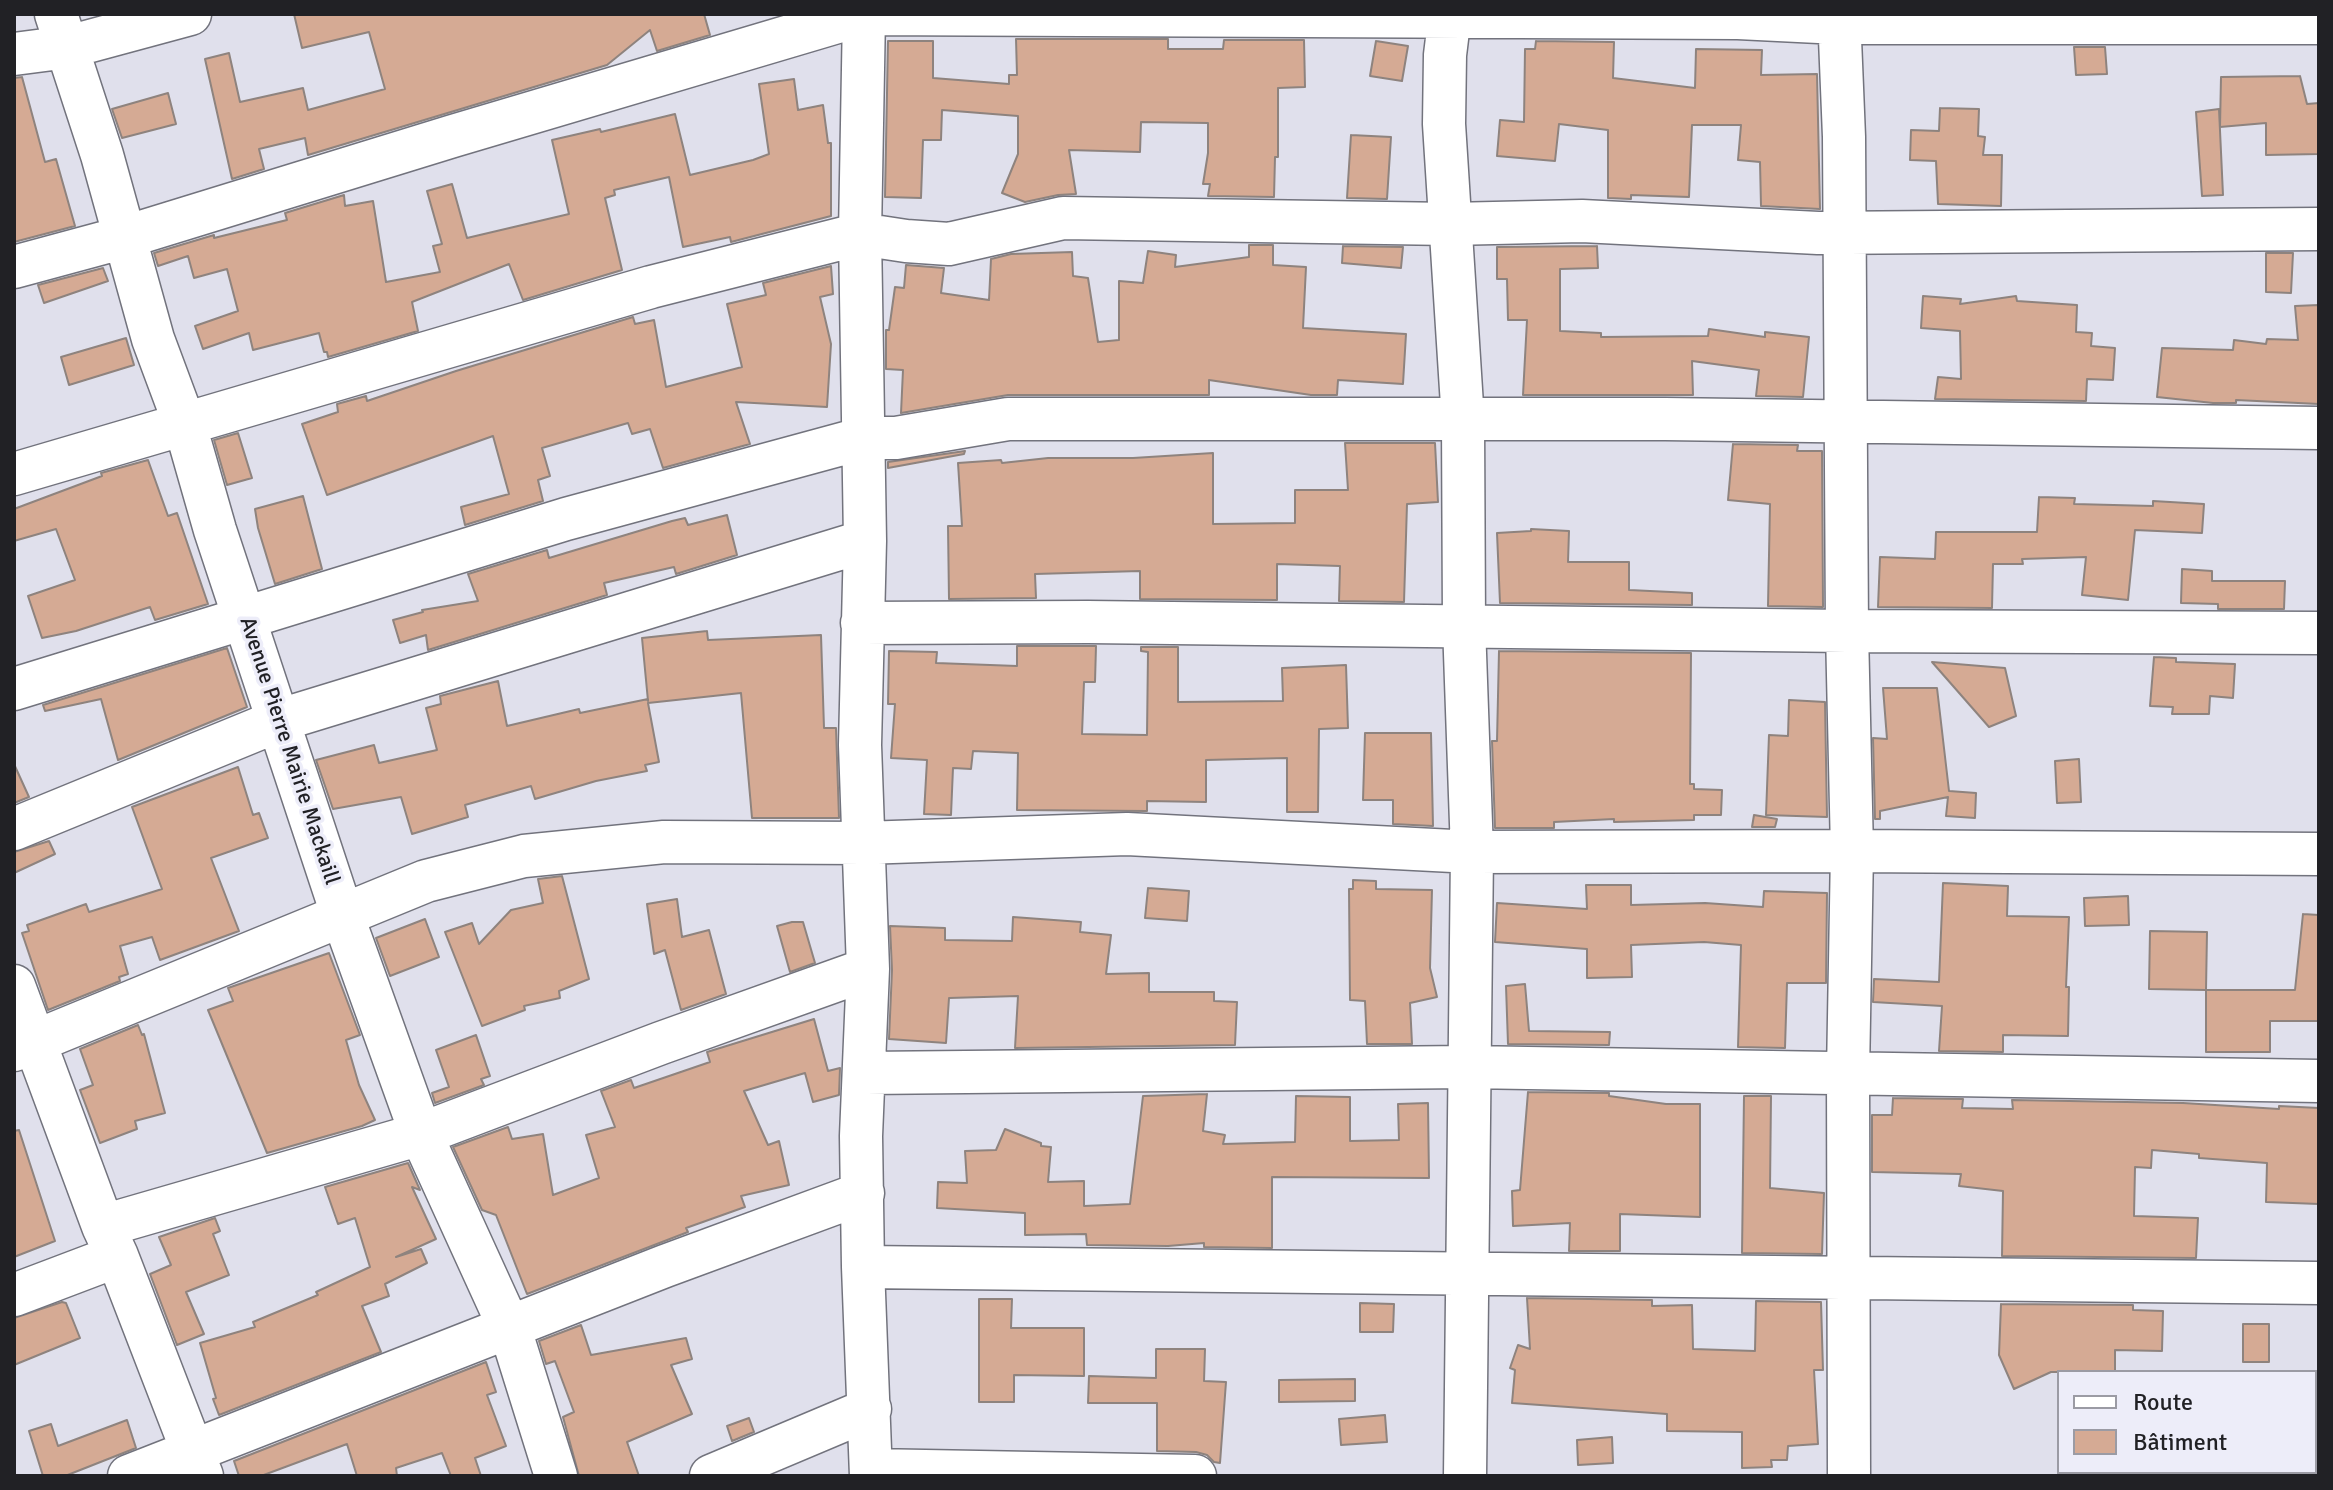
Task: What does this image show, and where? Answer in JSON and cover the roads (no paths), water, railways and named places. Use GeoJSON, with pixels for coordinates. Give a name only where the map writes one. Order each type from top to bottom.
{"type":"FeatureCollection","features":[{"type":"Feature","properties":{"kind":"street"},"geometry":{"type":"LineString","coordinates":[[14,54],[62,31],[190,14]]}},
{"type":"Feature","properties":{"kind":"street"},"geometry":{"type":"LineString","coordinates":[[864,14],[860,234],[865,541],[860,745],[868,969],[861,1136],[871,1473],[1195,1476]]}},
{"type":"Feature","properties":{"kind":"street"},"geometry":{"type":"LineString","coordinates":[[14,267],[125,237],[864,14],[2319,23]]}},
{"type":"Feature","properties":{"kind":"street"},"geometry":{"type":"LineString","coordinates":[[1450,16],[1445,55],[1444,124],[1463,421],[1464,625],[1472,852],[1467,1067],[1465,1476]]}},
{"type":"Feature","properties":{"kind":"street"},"geometry":{"type":"LineString","coordinates":[[1839,18],[1844,137],[1847,631],[1852,851],[1848,1073],[1849,1476]]}},
{"type":"Feature","properties":{"kind":"street","name":"Avenue Pierre Mairie Mackaill"},"geometry":{"type":"LineString","coordinates":[[62,31],[153,339],[185,425],[215,530],[343,917],[421,1134],[510,1329],[556,1476]]}},
{"type":"Feature","properties":{"kind":"street"},"geometry":{"type":"LineString","coordinates":[[14,474],[651,287],[860,234],[949,244],[1063,218],[1450,224],[1582,221],[1845,233],[2319,229]]}},
{"type":"Feature","properties":{"kind":"street"},"geometry":{"type":"LineString","coordinates":[[14,689],[566,519],[864,438],[896,438],[1008,419],[1665,419],[2319,428]]}},
{"type":"Feature","properties":{"kind":"street"},"geometry":{"type":"LineString","coordinates":[[14,829],[280,720],[865,541]]}},
{"type":"Feature","properties":{"kind":"street"},"geometry":{"type":"LineString","coordinates":[[862,623],[2319,633]]}},
{"type":"Feature","properties":{"kind":"street"},"geometry":{"type":"LineString","coordinates":[[24,1046],[426,881],[524,856],[664,842],[863,843],[1127,834],[1472,852],[2319,854]]}},
{"type":"Feature","properties":{"kind":"street"},"geometry":{"type":"LineString","coordinates":[[14,1295],[110,1241],[421,1134],[868,969]]}},
{"type":"Feature","properties":{"kind":"street"},"geometry":{"type":"LineString","coordinates":[[14,986],[24,1046],[110,1241],[198,1463]]}},
{"type":"Feature","properties":{"kind":"street"},"geometry":{"type":"LineString","coordinates":[[866,1073],[1467,1067],[2319,1081]]}},
{"type":"Feature","properties":{"kind":"street"},"geometry":{"type":"LineString","coordinates":[[129,1476],[198,1463],[665,1266],[863,1193]]}},
{"type":"Feature","properties":{"kind":"street"},"geometry":{"type":"LineString","coordinates":[[863,1267],[2319,1283]]}},
{"type":"Feature","properties":{"kind":"street"},"geometry":{"type":"LineString","coordinates":[[711,1476],[870,1409]]}}]}
